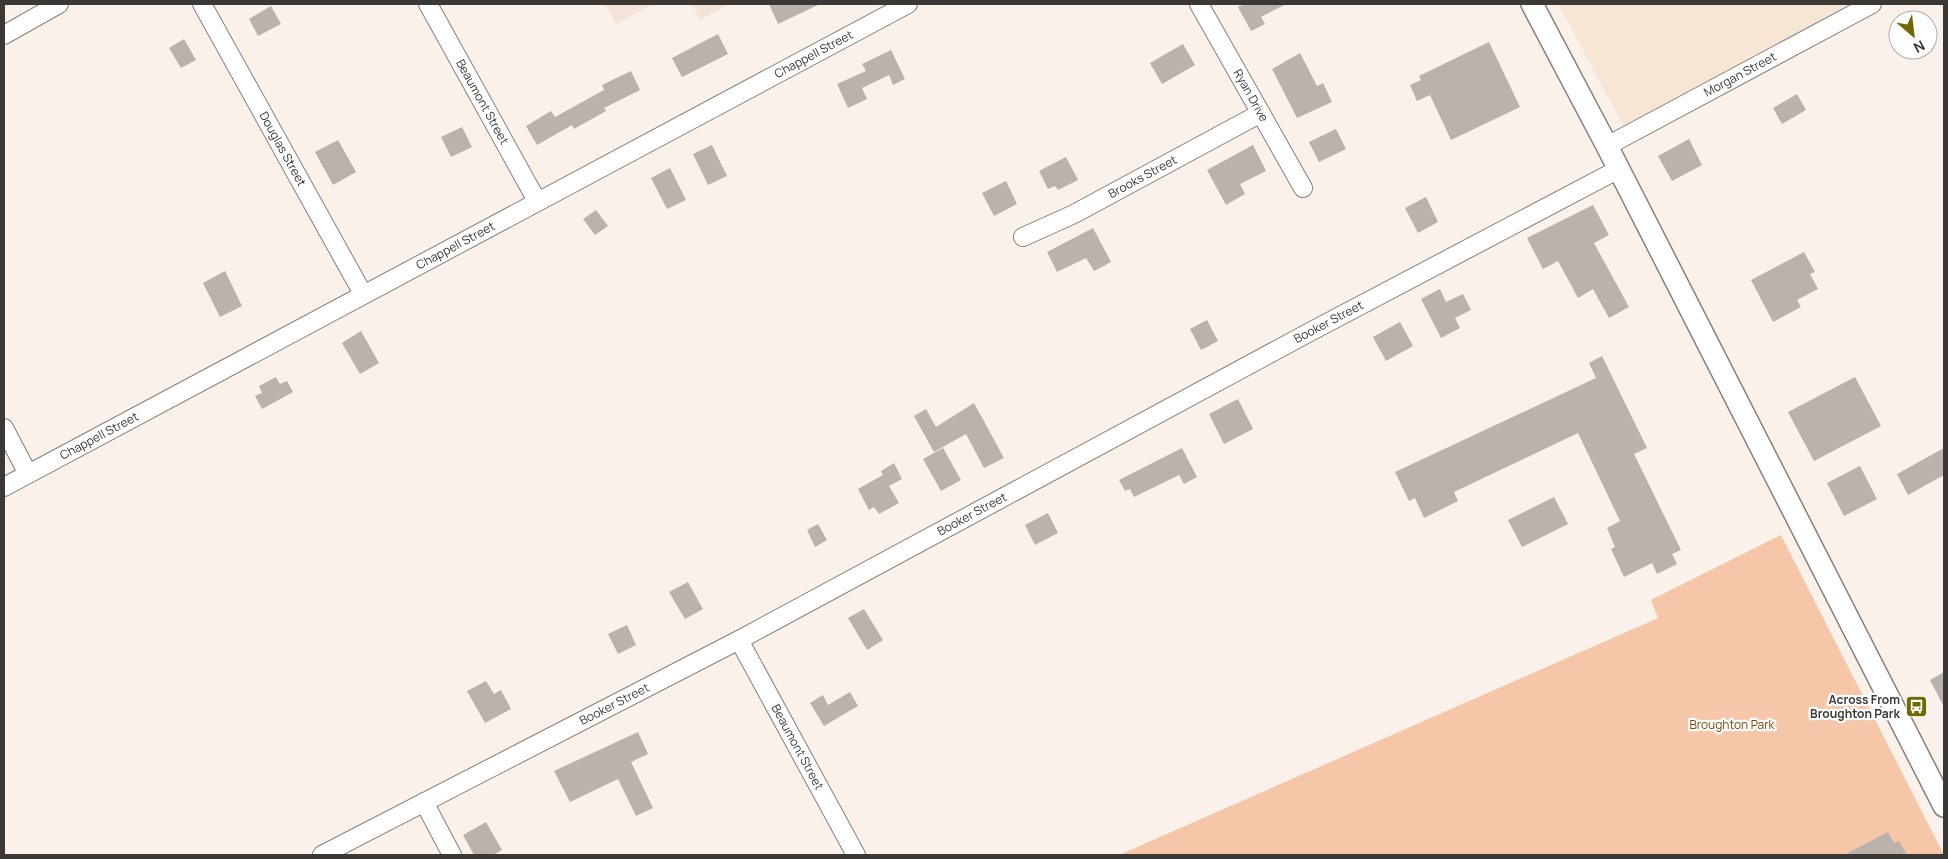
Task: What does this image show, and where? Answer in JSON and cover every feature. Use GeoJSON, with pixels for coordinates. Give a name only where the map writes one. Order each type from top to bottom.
{"type":"FeatureCollection","features":[{"type":"Feature","properties":{"kind":"street"},"geometry":{"type":"LineString","coordinates":[[4,35],[60,4]]}},
{"type":"Feature","properties":{"kind":"street","name":"Douglas Street"},"geometry":{"type":"LineString","coordinates":[[202,4],[363,294]]}},
{"type":"Feature","properties":{"kind":"street","name":"Beaumont Street"},"geometry":{"type":"LineString","coordinates":[[428,4],[537,201]]}},
{"type":"Feature","properties":{"kind":"street","name":"Chappell Street"},"geometry":{"type":"LineString","coordinates":[[4,487],[908,4]]}},
{"type":"Feature","properties":{"kind":"street","name":"Ryan Drive"},"geometry":{"type":"LineString","coordinates":[[1199,4],[1303,188]]}},
{"type":"Feature","properties":{"kind":"street"},"geometry":{"type":"LineString","coordinates":[[1532,4],[1619,169],[1944,806]]}},
{"type":"Feature","properties":{"kind":"street","name":"Morgan Street"},"geometry":{"type":"LineString","coordinates":[[1607,146],[1872,4]]}},
{"type":"Feature","properties":{"kind":"street","name":"Brooks Street"},"geometry":{"type":"LineString","coordinates":[[1023,237],[1074,214],[1261,113]]}},
{"type":"Feature","properties":{"kind":"street","name":"Booker Street"},"geometry":{"type":"LineString","coordinates":[[322,855],[739,640],[1308,333],[1619,169]]}},
{"type":"Feature","properties":{"kind":"street"},"geometry":{"type":"LineString","coordinates":[[4,428],[28,474]]}},
{"type":"Feature","properties":{"kind":"street","name":"Beaumont Street"},"geometry":{"type":"LineString","coordinates":[[739,640],[856,855]]}},
{"type":"Feature","properties":{"kind":"street"},"geometry":{"type":"LineString","coordinates":[[424,802],[452,855]]}},
{"type":"Feature","properties":{"kind":"shaded area"},"geometry":{"type":"Polygon","coordinates":[[[605,4],[653,4],[616,24],[605,4]]]}},
{"type":"Feature","properties":{"kind":"shaded area"},"geometry":{"type":"Polygon","coordinates":[[[692,4],[729,4],[700,20],[692,4]]]}},
{"type":"Feature","properties":{"kind":"shaded area"},"geometry":{"type":"Polygon","coordinates":[[[1558,4],[1850,4],[1624,127],[1558,4]]]}},
{"type":"Feature","properties":{"kind":"green space","name":"Broughton Park"},"geometry":{"type":"Polygon","coordinates":[[[1781,535],[1944,855],[1119,855],[1658,618],[1651,600],[1781,535]]]}},
{"type":"Feature","properties":{"kind":"building"},"geometry":{"type":"Polygon","coordinates":[[[769,4],[820,4],[778,24],[769,4]]]}},
{"type":"Feature","properties":{"kind":"building"},"geometry":{"type":"Polygon","coordinates":[[[1245,4],[1286,4],[1261,17],[1265,24],[1251,31],[1238,7],[1245,4]]]}},
{"type":"Feature","properties":{"kind":"building"},"geometry":{"type":"Polygon","coordinates":[[[271,6],[281,24],[258,36],[249,19],[271,6]]]}},
{"type":"Feature","properties":{"kind":"building"},"geometry":{"type":"Polygon","coordinates":[[[718,34],[728,54],[682,77],[672,58],[718,34]]]}},
{"type":"Feature","properties":{"kind":"building"},"geometry":{"type":"Polygon","coordinates":[[[184,39],[196,60],[181,68],[169,48],[184,39]]]}},
{"type":"Feature","properties":{"kind":"building"},"geometry":{"type":"Polygon","coordinates":[[[1489,42],[1520,107],[1451,140],[1430,95],[1417,101],[1410,85],[1421,80],[1419,76],[1489,42]]]}},
{"type":"Feature","properties":{"kind":"building"},"geometry":{"type":"Polygon","coordinates":[[[1183,44],[1195,65],[1162,84],[1150,63],[1183,44]]]}},
{"type":"Feature","properties":{"kind":"building"},"geometry":{"type":"Polygon","coordinates":[[[891,50],[905,79],[893,85],[889,75],[862,88],[867,99],[848,108],[837,84],[866,71],[862,64],[891,50]]]}},
{"type":"Feature","properties":{"kind":"building"},"geometry":{"type":"Polygon","coordinates":[[[1300,53],[1317,86],[1323,83],[1332,102],[1297,118],[1272,69],[1300,53]]]}},
{"type":"Feature","properties":{"kind":"building"},"geometry":{"type":"Polygon","coordinates":[[[631,71],[640,90],[604,108],[606,111],[574,129],[572,125],[537,145],[526,126],[551,111],[555,117],[604,90],[602,85],[631,71]]]}},
{"type":"Feature","properties":{"kind":"building"},"geometry":{"type":"Polygon","coordinates":[[[1797,94],[1806,110],[1782,124],[1773,108],[1797,94]]]}},
{"type":"Feature","properties":{"kind":"building"},"geometry":{"type":"Polygon","coordinates":[[[462,127],[472,147],[451,157],[441,137],[462,127]]]}},
{"type":"Feature","properties":{"kind":"building"},"geometry":{"type":"Polygon","coordinates":[[[1336,129],[1346,149],[1319,162],[1309,142],[1336,129]]]}},
{"type":"Feature","properties":{"kind":"building"},"geometry":{"type":"Polygon","coordinates":[[[1689,139],[1702,165],[1672,181],[1658,156],[1689,139]]]}},
{"type":"Feature","properties":{"kind":"building"},"geometry":{"type":"Polygon","coordinates":[[[338,140],[356,172],[333,185],[315,152],[338,140]]]}},
{"type":"Feature","properties":{"kind":"building"},"geometry":{"type":"Polygon","coordinates":[[[712,145],[727,176],[708,185],[693,154],[712,145]]]}},
{"type":"Feature","properties":{"kind":"building"},"geometry":{"type":"Polygon","coordinates":[[[1253,145],[1266,171],[1240,184],[1245,194],[1226,205],[1207,170],[1253,145]]]}},
{"type":"Feature","properties":{"kind":"building"},"geometry":{"type":"Polygon","coordinates":[[[1066,157],[1078,180],[1058,190],[1055,186],[1048,189],[1039,171],[1066,157]]]}},
{"type":"Feature","properties":{"kind":"building"},"geometry":{"type":"Polygon","coordinates":[[[670,168],[686,200],[667,209],[651,178],[670,168]]]}},
{"type":"Feature","properties":{"kind":"building"},"geometry":{"type":"Polygon","coordinates":[[[1006,181],[1017,204],[994,216],[982,193],[1006,181]]]}},
{"type":"Feature","properties":{"kind":"building"},"geometry":{"type":"Polygon","coordinates":[[[1426,197],[1438,222],[1418,233],[1405,208],[1426,197]]]}},
{"type":"Feature","properties":{"kind":"building"},"geometry":{"type":"Polygon","coordinates":[[[1593,205],[1609,235],[1594,243],[1629,307],[1609,318],[1593,289],[1578,298],[1558,261],[1543,269],[1527,238],[1593,205]]]}},
{"type":"Feature","properties":{"kind":"building"},"geometry":{"type":"Polygon","coordinates":[[[596,210],[608,226],[595,235],[583,219],[596,210]]]}},
{"type":"Feature","properties":{"kind":"building"},"geometry":{"type":"Polygon","coordinates":[[[1093,228],[1111,262],[1094,271],[1086,258],[1057,272],[1047,252],[1093,228]]]}},
{"type":"Feature","properties":{"kind":"building"},"geometry":{"type":"Polygon","coordinates":[[[1804,252],[1815,272],[1810,274],[1818,289],[1797,300],[1801,307],[1773,322],[1751,280],[1804,252]]]}},
{"type":"Feature","properties":{"kind":"building"},"geometry":{"type":"Polygon","coordinates":[[[225,271],[242,306],[220,317],[203,283],[225,271]]]}},
{"type":"Feature","properties":{"kind":"building"},"geometry":{"type":"Polygon","coordinates":[[[1440,289],[1446,302],[1463,294],[1471,310],[1455,318],[1460,328],[1441,338],[1421,299],[1440,289]]]}},
{"type":"Feature","properties":{"kind":"building"},"geometry":{"type":"Polygon","coordinates":[[[1207,320],[1218,341],[1201,350],[1190,329],[1207,320]]]}},
{"type":"Feature","properties":{"kind":"building"},"geometry":{"type":"Polygon","coordinates":[[[1400,322],[1413,346],[1386,361],[1373,337],[1400,322]]]}},
{"type":"Feature","properties":{"kind":"building"},"geometry":{"type":"Polygon","coordinates":[[[361,331],[379,363],[360,374],[342,343],[361,331]]]}},
{"type":"Feature","properties":{"kind":"building"},"geometry":{"type":"Polygon","coordinates":[[[1602,356],[1647,448],[1634,454],[1681,550],[1672,554],[1677,564],[1657,574],[1652,563],[1624,577],[1611,549],[1615,547],[1607,528],[1620,521],[1578,433],[1454,492],[1458,501],[1424,518],[1415,498],[1409,501],[1395,472],[1596,378],[1589,363],[1602,356]]]}},
{"type":"Feature","properties":{"kind":"building"},"geometry":{"type":"Polygon","coordinates":[[[276,377],[280,384],[287,381],[293,392],[262,409],[255,396],[262,393],[259,386],[276,377]]]}},
{"type":"Feature","properties":{"kind":"building"},"geometry":{"type":"Polygon","coordinates":[[[1855,377],[1881,426],[1814,461],[1788,412],[1855,377]]]}},
{"type":"Feature","properties":{"kind":"building"},"geometry":{"type":"Polygon","coordinates":[[[1238,399],[1253,429],[1224,444],[1209,414],[1238,399]]]}},
{"type":"Feature","properties":{"kind":"building"},"geometry":{"type":"Polygon","coordinates":[[[974,403],[1004,458],[984,468],[966,434],[934,452],[914,416],[926,409],[936,427],[974,403]]]}},
{"type":"Feature","properties":{"kind":"building"},"geometry":{"type":"Polygon","coordinates":[[[943,448],[961,480],[941,491],[923,459],[943,448]]]}},
{"type":"Feature","properties":{"kind":"building"},"geometry":{"type":"Polygon","coordinates":[[[1182,448],[1197,477],[1184,484],[1179,475],[1134,497],[1130,489],[1125,491],[1119,480],[1182,448]]]}},
{"type":"Feature","properties":{"kind":"building"},"geometry":{"type":"Polygon","coordinates":[[[1944,448],[1944,475],[1908,495],[1897,474],[1944,448]]]}},
{"type":"Feature","properties":{"kind":"building"},"geometry":{"type":"Polygon","coordinates":[[[894,463],[902,479],[889,486],[899,503],[879,514],[874,507],[869,510],[858,489],[883,475],[881,471],[894,463]]]}},
{"type":"Feature","properties":{"kind":"building"},"geometry":{"type":"Polygon","coordinates":[[[1860,466],[1877,499],[1844,516],[1827,483],[1860,466]]]}},
{"type":"Feature","properties":{"kind":"building"},"geometry":{"type":"Polygon","coordinates":[[[1554,497],[1568,524],[1522,547],[1508,520],[1554,497]]]}},
{"type":"Feature","properties":{"kind":"building"},"geometry":{"type":"Polygon","coordinates":[[[1048,513],[1058,533],[1035,545],[1025,525],[1048,513]]]}},
{"type":"Feature","properties":{"kind":"building"},"geometry":{"type":"Polygon","coordinates":[[[818,524],[827,540],[815,547],[807,530],[818,524]]]}},
{"type":"Feature","properties":{"kind":"building"},"geometry":{"type":"Polygon","coordinates":[[[688,582],[703,609],[685,619],[669,592],[688,582]]]}},
{"type":"Feature","properties":{"kind":"building"},"geometry":{"type":"Polygon","coordinates":[[[864,609],[883,640],[867,650],[848,618],[864,609]]]}},
{"type":"Feature","properties":{"kind":"building"},"geometry":{"type":"Polygon","coordinates":[[[627,625],[636,645],[618,654],[608,634],[627,625]]]}},
{"type":"Feature","properties":{"kind":"building"},"geometry":{"type":"Polygon","coordinates":[[[1944,672],[1944,707],[1930,680],[1944,672]]]}},
{"type":"Feature","properties":{"kind":"building"},"geometry":{"type":"Polygon","coordinates":[[[486,681],[494,694],[501,690],[511,709],[485,723],[467,691],[486,681]]]}},
{"type":"Feature","properties":{"kind":"building"},"geometry":{"type":"Polygon","coordinates":[[[850,692],[858,706],[824,726],[810,703],[823,695],[828,705],[850,692]]]}},
{"type":"Feature","properties":{"kind":"building"},"geometry":{"type":"Polygon","coordinates":[[[638,732],[648,754],[631,762],[653,808],[636,816],[618,779],[570,802],[554,771],[638,732]]]}},
{"type":"Feature","properties":{"kind":"building"},"geometry":{"type":"Polygon","coordinates":[[[486,822],[502,850],[493,855],[474,855],[463,835],[486,822]]]}},
{"type":"Feature","properties":{"kind":"building"},"geometry":{"type":"Polygon","coordinates":[[[1888,832],[1894,843],[1899,841],[1907,855],[1844,855],[1888,832]]]}},
{"type":"Feature","properties":{"kind":"place","name":"Across From Broughton Park"},"geometry":{"type":"Point","coordinates":[1916,707]}}]}
